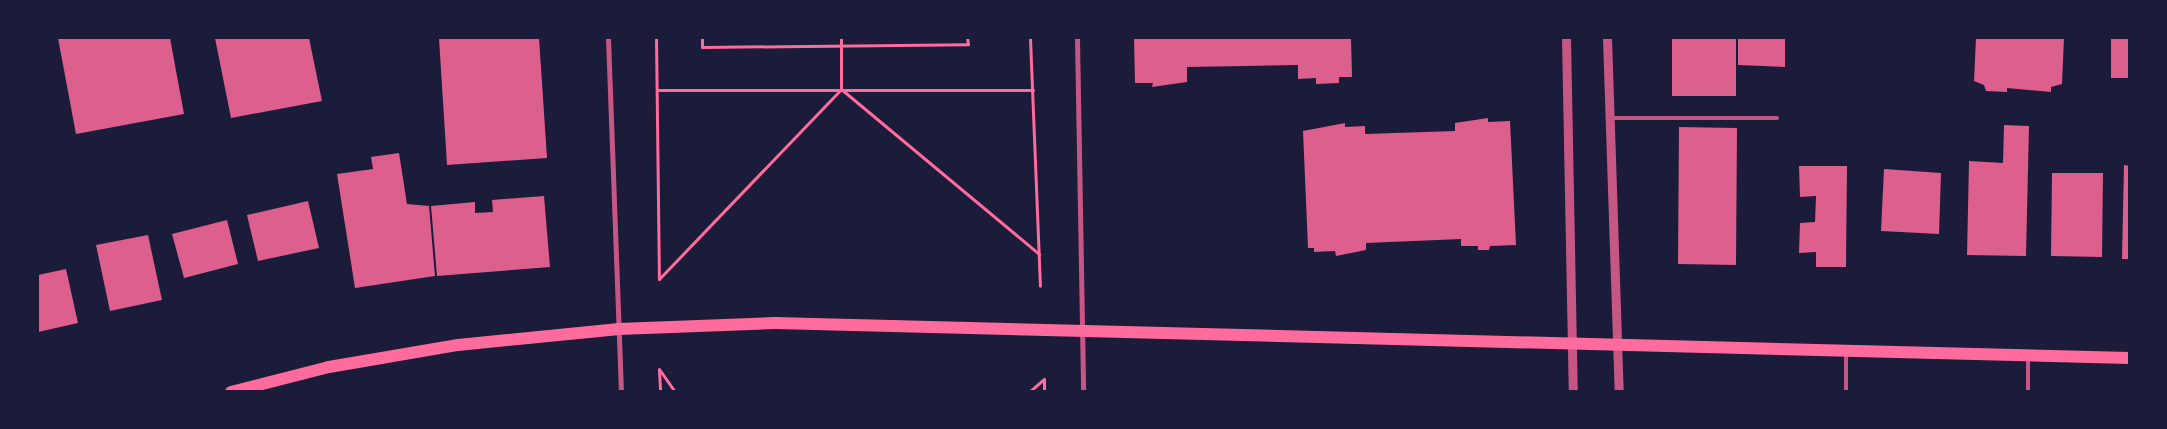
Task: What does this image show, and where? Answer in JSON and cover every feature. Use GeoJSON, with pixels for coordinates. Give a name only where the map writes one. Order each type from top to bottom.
{"type":"FeatureCollection","features":[{"type":"Feature","properties":{"kind":"main road"},"geometry":{"type":"LineString","coordinates":[[231,392],[329,367],[458,345],[619,329],[775,324],[1618,343],[2130,358]]}},
{"type":"Feature","properties":{"kind":"street"},"geometry":{"type":"LineString","coordinates":[[608,38],[621,392]]}},
{"type":"Feature","properties":{"kind":"street"},"geometry":{"type":"LineString","coordinates":[[1077,38],[1083,392]]}},
{"type":"Feature","properties":{"kind":"street"},"geometry":{"type":"LineString","coordinates":[[1566,38],[1573,392]]}},
{"type":"Feature","properties":{"kind":"street"},"geometry":{"type":"LineString","coordinates":[[1606,38],[1619,392]]}},
{"type":"Feature","properties":{"kind":"lane"},"geometry":{"type":"LineString","coordinates":[[1609,118],[1777,118]]}},
{"type":"Feature","properties":{"kind":"lane"},"geometry":{"type":"LineString","coordinates":[[1846,349],[1846,392]]}},
{"type":"Feature","properties":{"kind":"lane"},"geometry":{"type":"LineString","coordinates":[[2028,355],[2028,392]]}},
{"type":"Feature","properties":{"kind":"path"},"geometry":{"type":"LineString","coordinates":[[656,38],[659,279],[841,89],[841,38]]}},
{"type":"Feature","properties":{"kind":"path"},"geometry":{"type":"LineString","coordinates":[[702,38],[702,47],[968,44],[967,38]]}},
{"type":"Feature","properties":{"kind":"path"},"geometry":{"type":"LineString","coordinates":[[1030,38],[1040,286]]}},
{"type":"Feature","properties":{"kind":"path"},"geometry":{"type":"LineString","coordinates":[[841,89],[1039,254]]}},
{"type":"Feature","properties":{"kind":"path"},"geometry":{"type":"LineString","coordinates":[[656,90],[1033,90]]}},
{"type":"Feature","properties":{"kind":"path"},"geometry":{"type":"LineString","coordinates":[[660,392],[659,369],[675,392]]}},
{"type":"Feature","properties":{"kind":"path"},"geometry":{"type":"LineString","coordinates":[[1029,392],[1044,379],[1044,392]]}},
{"type":"Feature","properties":{"kind":"building"},"geometry":{"type":"Polygon","coordinates":[[[58,38],[170,38],[184,114],[76,134],[58,38]]]}},
{"type":"Feature","properties":{"kind":"building"},"geometry":{"type":"Polygon","coordinates":[[[215,38],[309,38],[322,101],[231,118],[215,38]]]}},
{"type":"Feature","properties":{"kind":"building"},"geometry":{"type":"Polygon","coordinates":[[[439,38],[539,38],[547,158],[447,165],[439,38]]]}},
{"type":"Feature","properties":{"kind":"building"},"geometry":{"type":"Polygon","coordinates":[[[1134,38],[1351,38],[1352,77],[1339,77],[1339,83],[1316,84],[1316,78],[1298,79],[1298,65],[1187,67],[1187,82],[1152,87],[1153,83],[1135,83],[1134,38]]]}},
{"type":"Feature","properties":{"kind":"building"},"geometry":{"type":"Polygon","coordinates":[[[1672,38],[1736,38],[1736,96],[1672,96],[1672,38]]]}},
{"type":"Feature","properties":{"kind":"building"},"geometry":{"type":"Polygon","coordinates":[[[1785,38],[1785,67],[1738,65],[1738,39],[1785,38]]]}},
{"type":"Feature","properties":{"kind":"building"},"geometry":{"type":"Polygon","coordinates":[[[1976,38],[2064,38],[2062,84],[2051,87],[2051,92],[2007,88],[2007,92],[1986,91],[1984,85],[1974,81],[1976,38]]]}},
{"type":"Feature","properties":{"kind":"building"},"geometry":{"type":"Polygon","coordinates":[[[2111,38],[2130,38],[2130,78],[2111,78],[2111,38]]]}},
{"type":"Feature","properties":{"kind":"building"},"geometry":{"type":"Polygon","coordinates":[[[1488,118],[1488,122],[1510,121],[1516,245],[1490,246],[1489,250],[1478,250],[1478,246],[1461,246],[1461,239],[1366,243],[1366,250],[1336,256],[1335,251],[1314,252],[1314,248],[1308,248],[1303,131],[1345,123],[1345,127],[1365,126],[1365,134],[1455,131],[1455,123],[1488,118]]]}},
{"type":"Feature","properties":{"kind":"building"},"geometry":{"type":"Polygon","coordinates":[[[2004,125],[2029,126],[2026,256],[1967,255],[1969,161],[2003,163],[2004,125]]]}},
{"type":"Feature","properties":{"kind":"building"},"geometry":{"type":"Polygon","coordinates":[[[1679,127],[1737,128],[1736,265],[1678,264],[1679,127]]]}},
{"type":"Feature","properties":{"kind":"building"},"geometry":{"type":"Polygon","coordinates":[[[399,153],[407,204],[429,206],[435,276],[355,288],[337,174],[373,169],[371,157],[399,153]]]}},
{"type":"Feature","properties":{"kind":"building"},"geometry":{"type":"Polygon","coordinates":[[[2124,165],[2130,166],[2130,259],[2122,259],[2124,165]]]}},
{"type":"Feature","properties":{"kind":"building"},"geometry":{"type":"Polygon","coordinates":[[[1799,166],[1847,166],[1846,267],[1816,267],[1816,252],[1799,253],[1800,223],[1815,222],[1816,196],[1800,197],[1799,166]]]}},
{"type":"Feature","properties":{"kind":"building"},"geometry":{"type":"Polygon","coordinates":[[[1884,169],[1941,173],[1939,234],[1881,231],[1884,169]]]}},
{"type":"Feature","properties":{"kind":"building"},"geometry":{"type":"Polygon","coordinates":[[[2052,173],[2103,173],[2102,257],[2051,256],[2052,173]]]}},
{"type":"Feature","properties":{"kind":"building"},"geometry":{"type":"Polygon","coordinates":[[[544,196],[550,267],[437,276],[431,206],[475,202],[475,213],[493,212],[492,200],[544,196]]]}},
{"type":"Feature","properties":{"kind":"building"},"geometry":{"type":"Polygon","coordinates":[[[308,201],[319,248],[258,261],[247,215],[308,201]]]}},
{"type":"Feature","properties":{"kind":"building"},"geometry":{"type":"Polygon","coordinates":[[[227,220],[238,264],[184,278],[172,234],[227,220]]]}},
{"type":"Feature","properties":{"kind":"building"},"geometry":{"type":"Polygon","coordinates":[[[148,235],[162,300],[110,311],[96,245],[148,235]]]}},
{"type":"Feature","properties":{"kind":"building"},"geometry":{"type":"Polygon","coordinates":[[[66,269],[78,323],[38,332],[38,275],[66,269]]]}}]}
